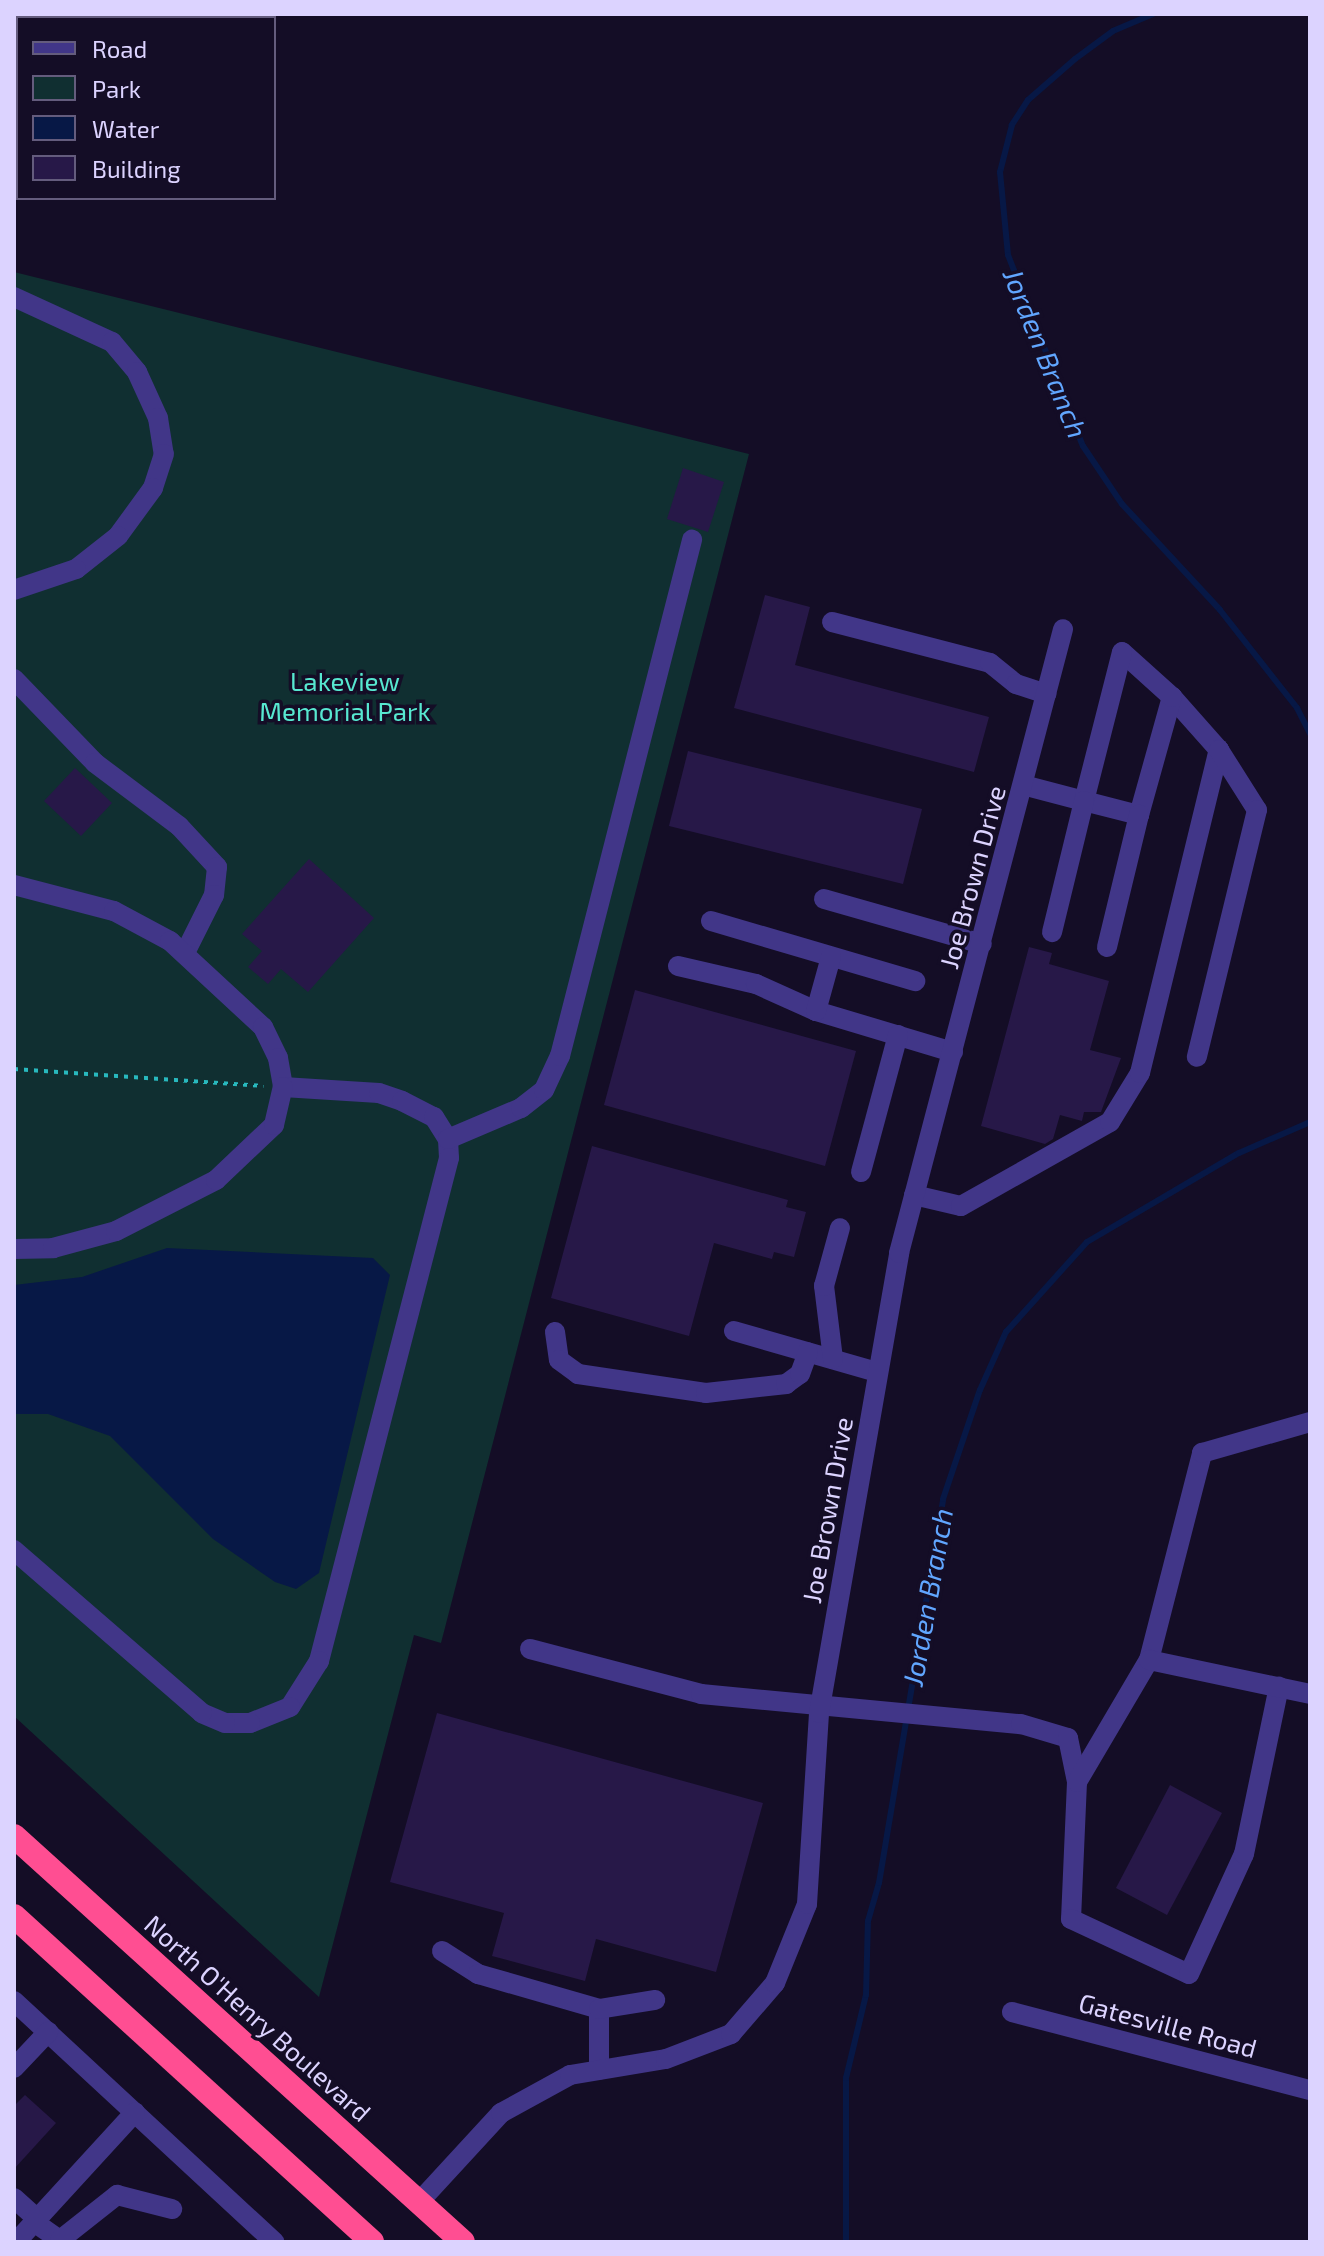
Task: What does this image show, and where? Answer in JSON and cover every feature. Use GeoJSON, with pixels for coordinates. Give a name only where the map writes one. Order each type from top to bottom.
{"type":"FeatureCollection","features":[{"type":"Feature","properties":{"kind":"highway","name":"North O'Henry Boulevard"},"geometry":{"type":"LineString","coordinates":[[14,1836],[463,2242]]}},
{"type":"Feature","properties":{"kind":"highway"},"geometry":{"type":"LineString","coordinates":[[14,1916],[372,2242]]}},
{"type":"Feature","properties":{"kind":"street"},"geometry":{"type":"LineString","coordinates":[[14,297],[112,342],[137,372],[158,418],[164,454],[153,488],[118,536],[76,569],[14,590]]}},
{"type":"Feature","properties":{"kind":"street"},"geometry":{"type":"LineString","coordinates":[[448,1139],[521,1108],[544,1090],[560,1056],[692,540]]}},
{"type":"Feature","properties":{"kind":"street"},"geometry":{"type":"LineString","coordinates":[[832,622],[990,663],[1016,684],[1046,694]]}},
{"type":"Feature","properties":{"kind":"street","name":"Joe Brown Drive"},"geometry":{"type":"LineString","coordinates":[[420,2201],[501,2113],[570,2075],[666,2059],[731,2034],[775,1983],[807,1904],[821,1703],[877,1372],[914,1195],[1063,629]]}},
{"type":"Feature","properties":{"kind":"street"},"geometry":{"type":"LineString","coordinates":[[1052,932],[1122,652],[1172,697],[1219,750],[1257,810],[1197,1057]]}},
{"type":"Feature","properties":{"kind":"street"},"geometry":{"type":"LineString","coordinates":[[14,679],[95,763],[179,826],[217,867],[214,895],[185,953]]}},
{"type":"Feature","properties":{"kind":"street"},"geometry":{"type":"LineString","coordinates":[[1107,947],[1172,697]]}},
{"type":"Feature","properties":{"kind":"street"},"geometry":{"type":"LineString","coordinates":[[914,1195],[961,1206],[1110,1122],[1140,1073],[1219,750]]}},
{"type":"Feature","properties":{"kind":"street"},"geometry":{"type":"LineString","coordinates":[[1023,785],[1139,815]]}},
{"type":"Feature","properties":{"kind":"street"},"geometry":{"type":"LineString","coordinates":[[14,885],[114,911],[185,953],[263,1027],[283,1087],[274,1125],[216,1180],[116,1231],[53,1248],[14,1249]]}},
{"type":"Feature","properties":{"kind":"street"},"geometry":{"type":"LineString","coordinates":[[824,899],[982,944]]}},
{"type":"Feature","properties":{"kind":"street"},"geometry":{"type":"LineString","coordinates":[[711,921],[915,981]]}},
{"type":"Feature","properties":{"kind":"street"},"geometry":{"type":"LineString","coordinates":[[816,1011],[831,957]]}},
{"type":"Feature","properties":{"kind":"street"},"geometry":{"type":"LineString","coordinates":[[678,966],[756,984],[816,1011],[953,1052]]}},
{"type":"Feature","properties":{"kind":"street"},"geometry":{"type":"LineString","coordinates":[[861,1172],[898,1035]]}},
{"type":"Feature","properties":{"kind":"street"},"geometry":{"type":"LineString","coordinates":[[14,1550],[202,1713],[225,1723],[250,1723],[290,1707],[319,1661],[436,1221],[448,1139],[434,1117],[379,1093],[283,1087]]}},
{"type":"Feature","properties":{"kind":"street"},"geometry":{"type":"LineString","coordinates":[[833,1359],[824,1286],[840,1228]]}},
{"type":"Feature","properties":{"kind":"street"},"geometry":{"type":"LineString","coordinates":[[734,1331],[877,1372]]}},
{"type":"Feature","properties":{"kind":"street"},"geometry":{"type":"LineString","coordinates":[[555,1332],[559,1360],[578,1374],[706,1393],[786,1384],[800,1374],[808,1352]]}},
{"type":"Feature","properties":{"kind":"street"},"geometry":{"type":"LineString","coordinates":[[1077,1782],[1149,1660],[1202,1453],[1310,1422]]}},
{"type":"Feature","properties":{"kind":"street"},"geometry":{"type":"LineString","coordinates":[[530,1649],[701,1694],[1021,1724],[1068,1738],[1077,1782],[1071,1919],[1189,1974],[1244,1854],[1279,1687]]}},
{"type":"Feature","properties":{"kind":"street"},"geometry":{"type":"LineString","coordinates":[[1149,1660],[1310,1694]]}},
{"type":"Feature","properties":{"kind":"street"},"geometry":{"type":"LineString","coordinates":[[442,1951],[478,1974],[599,2009],[655,2000]]}},
{"type":"Feature","properties":{"kind":"street"},"geometry":{"type":"LineString","coordinates":[[14,2001],[135,2112],[256,2234],[274,2242]]}},
{"type":"Feature","properties":{"kind":"street"},"geometry":{"type":"LineString","coordinates":[[599,2009],[599,2070]]}},
{"type":"Feature","properties":{"kind":"street","name":"Gatesville Road"},"geometry":{"type":"LineString","coordinates":[[1012,2012],[1310,2090]]}},
{"type":"Feature","properties":{"kind":"street"},"geometry":{"type":"LineString","coordinates":[[14,2068],[48,2032]]}},
{"type":"Feature","properties":{"kind":"street"},"geometry":{"type":"LineString","coordinates":[[16,2242],[135,2112]]}},
{"type":"Feature","properties":{"kind":"street"},"geometry":{"type":"LineString","coordinates":[[14,2198],[35,2221],[60,2240],[117,2195],[172,2209]]}},
{"type":"Feature","properties":{"kind":"path"},"geometry":{"type":"LineString","coordinates":[[14,1069],[283,1087]]}},
{"type":"Feature","properties":{"kind":"green space","name":"Lakeview Memorial Park"},"geometry":{"type":"Polygon","coordinates":[[[14,272],[749,454],[441,1643],[414,1635],[319,1997],[14,1716],[14,272]]]}},
{"type":"Feature","properties":{"kind":"water"},"geometry":{"type":"Polygon","coordinates":[[[167,1248],[373,1258],[390,1275],[319,1573],[296,1589],[275,1582],[213,1539],[110,1436],[48,1414],[14,1414],[14,1285],[82,1277],[167,1248]]]}},
{"type":"Feature","properties":{"kind":"building"},"geometry":{"type":"Polygon","coordinates":[[[683,468],[724,482],[708,532],[667,519],[683,468]]]}},
{"type":"Feature","properties":{"kind":"building"},"geometry":{"type":"Polygon","coordinates":[[[765,595],[810,607],[795,665],[989,717],[974,772],[734,708],[765,595]]]}},
{"type":"Feature","properties":{"kind":"building"},"geometry":{"type":"Polygon","coordinates":[[[688,751],[922,809],[903,884],[669,826],[688,751]]]}},
{"type":"Feature","properties":{"kind":"building"},"geometry":{"type":"Polygon","coordinates":[[[75,768],[112,803],[81,836],[44,801],[75,768]]]}},
{"type":"Feature","properties":{"kind":"building"},"geometry":{"type":"Polygon","coordinates":[[[309,859],[374,918],[308,992],[281,969],[268,984],[248,967],[262,951],[242,934],[309,859]]]}},
{"type":"Feature","properties":{"kind":"building"},"geometry":{"type":"Polygon","coordinates":[[[1029,947],[1052,953],[1049,964],[1109,981],[1090,1050],[1121,1058],[1101,1112],[1084,1112],[1082,1121],[1060,1115],[1053,1139],[1045,1144],[981,1126],[1029,947]]]}},
{"type":"Feature","properties":{"kind":"building"},"geometry":{"type":"Polygon","coordinates":[[[635,990],[856,1051],[825,1166],[604,1105],[635,990]]]}},
{"type":"Feature","properties":{"kind":"building"},"geometry":{"type":"Polygon","coordinates":[[[592,1146],[788,1200],[786,1207],[806,1212],[794,1257],[774,1252],[772,1259],[714,1243],[689,1336],[551,1298],[592,1146]]]}},
{"type":"Feature","properties":{"kind":"building"},"geometry":{"type":"Polygon","coordinates":[[[437,1713],[763,1803],[716,1972],[596,1939],[585,1981],[492,1956],[504,1913],[390,1882],[437,1713]]]}},
{"type":"Feature","properties":{"kind":"building"},"geometry":{"type":"Polygon","coordinates":[[[1170,1785],[1222,1813],[1167,1915],[1116,1888],[1170,1785]]]}},
{"type":"Feature","properties":{"kind":"building"},"geometry":{"type":"Polygon","coordinates":[[[25,2095],[56,2123],[14,2169],[14,2106],[25,2095]]]}},
{"type":"Feature","properties":{"kind":"waterway","name":"Jorden Branch"},"geometry":{"type":"LineString","coordinates":[[1153,14],[1113,31],[1075,59],[1028,100],[1012,125],[1000,172],[1008,255],[1083,446],[1122,504],[1220,610],[1297,708],[1310,734]]}},
{"type":"Feature","properties":{"kind":"waterway","name":"Jorden Branch"},"geometry":{"type":"LineString","coordinates":[[846,2242],[846,2078],[866,1995],[868,1921],[879,1883],[943,1499],[980,1390],[1006,1332],[1087,1242],[1239,1153],[1310,1122]]}}]}
